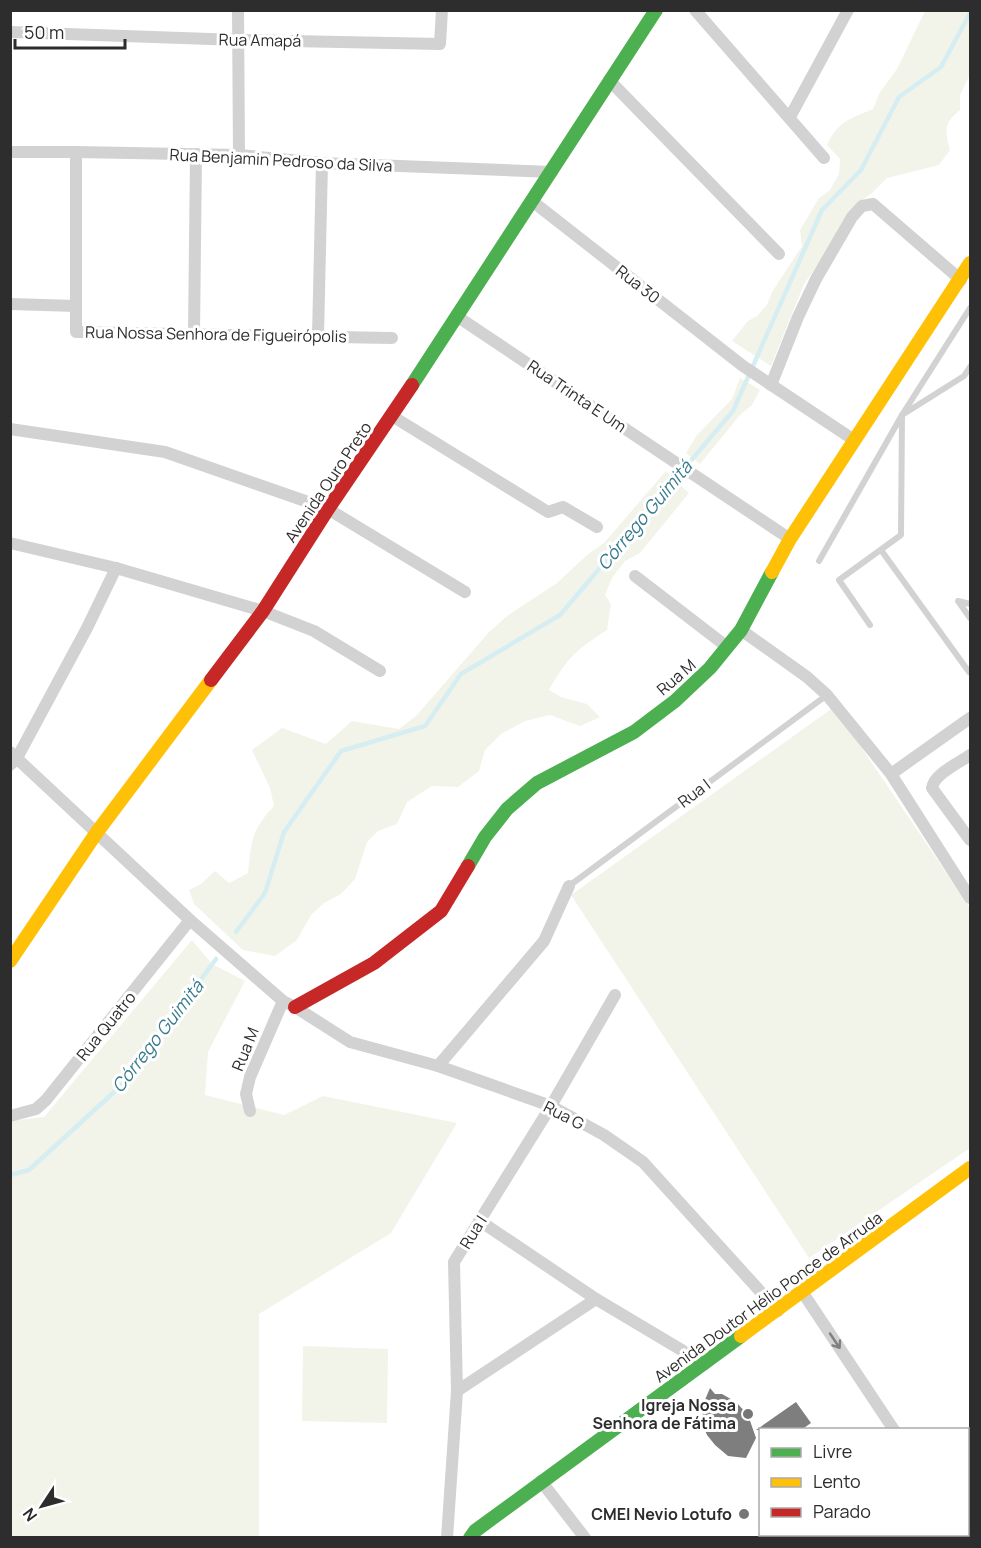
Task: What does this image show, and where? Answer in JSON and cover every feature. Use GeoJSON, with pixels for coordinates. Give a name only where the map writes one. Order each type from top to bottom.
{"type":"FeatureCollection","features":[{"type":"Feature","properties":{"kind":"street"},"geometry":{"type":"LineString","coordinates":[[238,10],[239,155]]}},
{"type":"Feature","properties":{"kind":"street","name":"Rua Amapá"},"geometry":{"type":"LineString","coordinates":[[10,32],[440,44],[442,10]]}},
{"type":"Feature","properties":{"kind":"street","name":"Avenida Ouro Preto"},"geometry":{"type":"LineString","coordinates":[[10,961],[97,832],[263,611],[327,509],[458,316],[656,10]]}},
{"type":"Feature","properties":{"kind":"street"},"geometry":{"type":"LineString","coordinates":[[695,10],[824,158]]}},
{"type":"Feature","properties":{"kind":"street"},"geometry":{"type":"LineString","coordinates":[[790,117],[848,10]]}},
{"type":"Feature","properties":{"kind":"street"},"geometry":{"type":"LineString","coordinates":[[609,80],[779,254]]}},
{"type":"Feature","properties":{"kind":"street","name":"Rua Benjamin Pedroso da Silva"},"geometry":{"type":"LineString","coordinates":[[10,152],[239,155],[322,163],[552,172]]}},
{"type":"Feature","properties":{"kind":"street","name":"Rua Nossa Senhora de Figueirópolis"},"geometry":{"type":"LineString","coordinates":[[76,152],[76,332],[392,338]]}},
{"type":"Feature","properties":{"kind":"street"},"geometry":{"type":"LineString","coordinates":[[194,334],[196,154]]}},
{"type":"Feature","properties":{"kind":"street"},"geometry":{"type":"LineString","coordinates":[[318,336],[322,163]]}},
{"type":"Feature","properties":{"kind":"street","name":"Rua 30"},"geometry":{"type":"LineString","coordinates":[[532,201],[743,366],[854,440]]}},
{"type":"Feature","properties":{"kind":"street"},"geometry":{"type":"LineString","coordinates":[[767,382],[816,279],[852,217],[862,206],[873,204],[960,280]]}},
{"type":"Feature","properties":{"kind":"street","name":"Rua M"},"geometry":{"type":"LineString","coordinates":[[250,1111],[246,1095],[250,1077],[289,1004],[374,963],[441,911],[485,837],[507,809],[537,783],[634,732],[675,701],[710,668],[741,630],[790,539],[970,263]]}},
{"type":"Feature","properties":{"kind":"street"},"geometry":{"type":"LineString","coordinates":[[10,304],[76,306]]}},
{"type":"Feature","properties":{"kind":"street","name":"Rua Trinta E Um"},"geometry":{"type":"LineString","coordinates":[[458,316],[790,539]]}},
{"type":"Feature","properties":{"kind":"street"},"geometry":{"type":"LineString","coordinates":[[392,416],[548,512],[563,507],[597,528]]}},
{"type":"Feature","properties":{"kind":"street"},"geometry":{"type":"LineString","coordinates":[[10,429],[165,452],[327,509],[465,592]]}},
{"type":"Feature","properties":{"kind":"street"},"geometry":{"type":"LineString","coordinates":[[10,543],[116,568],[263,611],[314,631],[380,671]]}},
{"type":"Feature","properties":{"kind":"street"},"geometry":{"type":"LineString","coordinates":[[116,568],[87,628],[13,758],[97,832],[190,920],[289,1004]]}},
{"type":"Feature","properties":{"kind":"street"},"geometry":{"type":"LineString","coordinates":[[635,576],[726,646]]}},
{"type":"Feature","properties":{"kind":"street"},"geometry":{"type":"LineString","coordinates":[[741,630],[807,677],[827,695],[891,774],[970,898]]}},
{"type":"Feature","properties":{"kind":"street"},"geometry":{"type":"LineString","coordinates":[[891,774],[970,718]]}},
{"type":"Feature","properties":{"kind":"street"},"geometry":{"type":"LineString","coordinates":[[970,755],[939,777],[933,783],[932,788],[970,840]]}},
{"type":"Feature","properties":{"kind":"street","name":"Rua I"},"geometry":{"type":"LineString","coordinates":[[438,1066],[544,941],[569,886]]}},
{"type":"Feature","properties":{"kind":"street","name":"Rua Quatro"},"geometry":{"type":"LineString","coordinates":[[10,1116],[36,1109],[46,1100],[190,920]]}},
{"type":"Feature","properties":{"kind":"street","name":"Rua I"},"geometry":{"type":"LineString","coordinates":[[447,1538],[458,1390],[454,1262],[551,1106],[615,995]]}},
{"type":"Feature","properties":{"kind":"street","name":"Rua G"},"geometry":{"type":"LineString","coordinates":[[289,1004],[350,1042],[438,1066],[551,1106],[604,1135],[643,1162],[778,1311]]}},
{"type":"Feature","properties":{"kind":"street","name":"Avenida Doutor Hélio Ponce de Arruda"},"geometry":{"type":"LineString","coordinates":[[470,1538],[475,1531],[541,1481],[803,1293],[970,1168]]}},
{"type":"Feature","properties":{"kind":"street"},"geometry":{"type":"LineString","coordinates":[[480,1221],[596,1299],[705,1364]]}},
{"type":"Feature","properties":{"kind":"street"},"geometry":{"type":"LineString","coordinates":[[803,1293],[893,1428]]}},
{"type":"Feature","properties":{"kind":"street"},"geometry":{"type":"LineString","coordinates":[[458,1390],[596,1299]]}},
{"type":"Feature","properties":{"kind":"street"},"geometry":{"type":"LineString","coordinates":[[541,1481],[585,1538]]}},
{"type":"Feature","properties":{"kind":"lane"},"geometry":{"type":"LineString","coordinates":[[819,561],[902,415],[970,308]]}},
{"type":"Feature","properties":{"kind":"lane"},"geometry":{"type":"LineString","coordinates":[[902,415],[964,376],[970,367]]}},
{"type":"Feature","properties":{"kind":"lane"},"geometry":{"type":"LineString","coordinates":[[870,625],[840,580],[901,535],[902,415]]}},
{"type":"Feature","properties":{"kind":"lane"},"geometry":{"type":"LineString","coordinates":[[881,550],[970,671]]}},
{"type":"Feature","properties":{"kind":"lane"},"geometry":{"type":"LineString","coordinates":[[970,604],[958,601],[970,618]]}},
{"type":"Feature","properties":{"kind":"lane","name":"Rua I"},"geometry":{"type":"LineString","coordinates":[[569,886],[827,695]]}},
{"type":"Feature","properties":{"kind":"shaded area"},"geometry":{"type":"Polygon","coordinates":[[[925,11],[970,11],[970,74],[960,95],[960,110],[948,124],[947,137],[950,150],[939,165],[887,178],[858,203],[842,222],[821,260],[804,284],[771,366],[732,341],[748,321],[757,316],[767,305],[772,292],[802,246],[800,230],[819,198],[830,190],[839,174],[840,159],[827,145],[831,137],[846,122],[873,109],[880,92],[897,69],[925,11]]]}},
{"type":"Feature","properties":{"kind":"shaded area"},"geometry":{"type":"Polygon","coordinates":[[[740,378],[760,390],[752,405],[740,415],[700,464],[686,453],[697,435],[732,399],[740,378]]]}},
{"type":"Feature","properties":{"kind":"shaded area"},"geometry":{"type":"Polygon","coordinates":[[[666,471],[689,493],[640,553],[625,561],[612,578],[605,595],[611,604],[607,630],[574,655],[549,690],[561,697],[587,704],[600,717],[580,726],[550,715],[525,721],[501,734],[485,750],[479,771],[458,787],[432,786],[407,802],[397,824],[378,831],[367,842],[355,879],[341,894],[324,903],[311,915],[297,940],[275,956],[243,950],[194,904],[189,890],[201,884],[215,871],[229,883],[248,873],[254,836],[261,822],[274,806],[270,788],[252,750],[282,728],[326,744],[352,721],[399,729],[416,716],[489,632],[507,616],[557,583],[587,555],[604,543],[666,471]]]}},
{"type":"Feature","properties":{"kind":"shaded area"},"geometry":{"type":"Polygon","coordinates":[[[834,707],[970,908],[970,1148],[809,1258],[571,895],[834,707]]]}},
{"type":"Feature","properties":{"kind":"shaded area"},"geometry":{"type":"Polygon","coordinates":[[[192,940],[212,964],[245,981],[208,1052],[205,1095],[284,1115],[323,1096],[457,1123],[391,1233],[259,1314],[259,1537],[11,1537],[10,1121],[44,1117],[192,940]]]}},
{"type":"Feature","properties":{"kind":"shaded area"},"geometry":{"type":"Polygon","coordinates":[[[303,1346],[388,1349],[387,1423],[302,1421],[303,1346]]]}},
{"type":"Feature","properties":{"kind":"building"},"geometry":{"type":"Polygon","coordinates":[[[710,1388],[715,1394],[722,1394],[736,1402],[748,1415],[756,1438],[746,1458],[728,1456],[707,1435],[703,1426],[702,1407],[710,1388]]]}},
{"type":"Feature","properties":{"kind":"building"},"geometry":{"type":"Polygon","coordinates":[[[796,1402],[811,1423],[804,1428],[759,1428],[756,1430],[796,1402]]]}},
{"type":"Feature","properties":{"kind":"waterway","name":"Córrego Guimitá"},"geometry":{"type":"LineString","coordinates":[[236,932],[265,893],[284,832],[341,751],[425,726],[461,674],[560,615],[733,411],[822,210],[861,170],[899,97],[941,67],[970,13]]}},
{"type":"Feature","properties":{"kind":"waterway","name":"Córrego Guimitá"},"geometry":{"type":"LineString","coordinates":[[10,1175],[29,1170],[126,1081],[216,959]]}},
{"type":"Feature","properties":{"kind":"traffic: fast"},"geometry":{"type":"LineString","coordinates":[[412,385],[656,10]]}},
{"type":"Feature","properties":{"kind":"traffic: fast"},"geometry":{"type":"LineString","coordinates":[[468,866],[485,837],[507,809],[537,783],[634,732],[675,701],[710,668],[741,630],[772,572]]}},
{"type":"Feature","properties":{"kind":"traffic: fast"},"geometry":{"type":"LineString","coordinates":[[470,1538],[475,1531],[741,1336]]}},
{"type":"Feature","properties":{"kind":"traffic: slow"},"geometry":{"type":"LineString","coordinates":[[772,572],[790,539],[970,263]]}},
{"type":"Feature","properties":{"kind":"traffic: slow"},"geometry":{"type":"LineString","coordinates":[[10,961],[97,832],[211,680]]}},
{"type":"Feature","properties":{"kind":"traffic: slow"},"geometry":{"type":"LineString","coordinates":[[741,1336],[970,1168]]}},
{"type":"Feature","properties":{"kind":"traffic: jam"},"geometry":{"type":"LineString","coordinates":[[211,680],[263,611],[328,509],[412,385]]}},
{"type":"Feature","properties":{"kind":"traffic: jam"},"geometry":{"type":"LineString","coordinates":[[295,1007],[374,963],[441,911],[468,866]]}},
{"type":"Feature","properties":{"kind":"place","name":"Igreja Nossa Senhora de Fátima"},"geometry":{"type":"Point","coordinates":[748,1414]}},
{"type":"Feature","properties":{"kind":"place","name":"CMEI Nevio Lotufo"},"geometry":{"type":"Point","coordinates":[744,1514]}}]}
